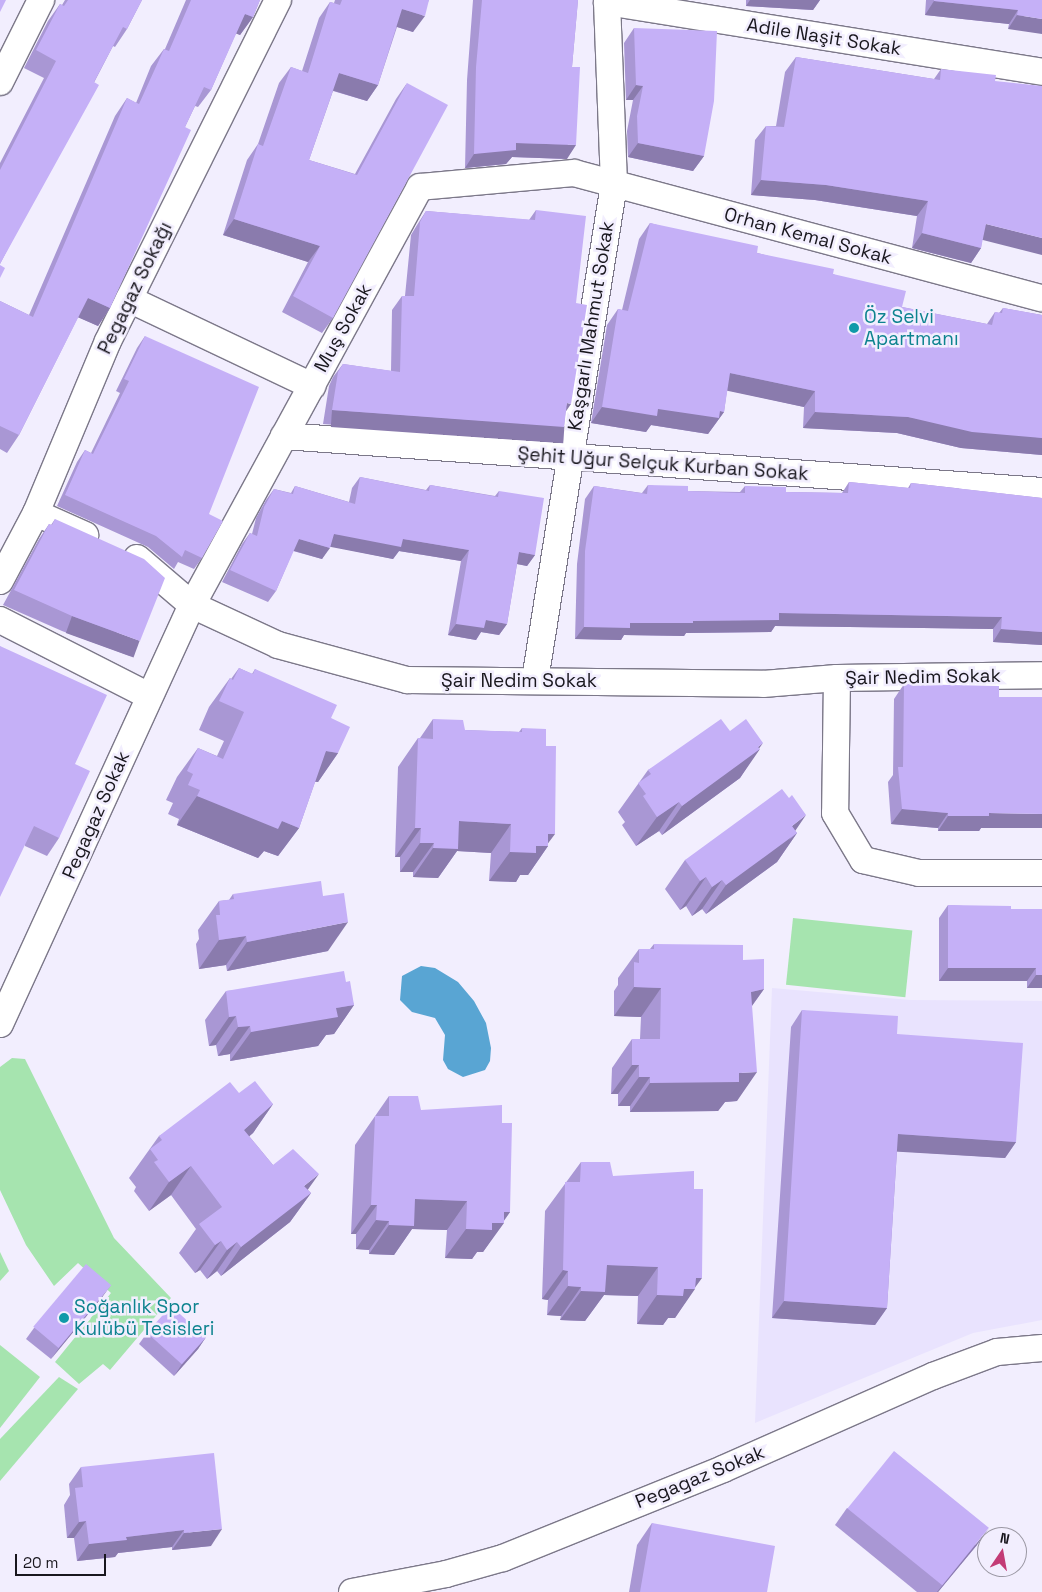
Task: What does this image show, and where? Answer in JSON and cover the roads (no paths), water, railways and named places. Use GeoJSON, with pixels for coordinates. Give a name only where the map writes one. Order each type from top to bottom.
{"type":"FeatureCollection","features":[{"type":"Feature","properties":{"kind":"street"},"geometry":{"type":"LineString","coordinates":[[0,82],[41,0]]}},
{"type":"Feature","properties":{"kind":"street","name":"Pegagaz Sokağı"},"geometry":{"type":"LineString","coordinates":[[0,581],[36,512],[108,341],[278,0]]}},
{"type":"Feature","properties":{"kind":"street","name":"Adile Naşit Sokak"},"geometry":{"type":"LineString","coordinates":[[607,1],[1042,72]]}},
{"type":"Feature","properties":{"kind":"street","name":"Kaşgarlı Mahmut Sokak"},"geometry":{"type":"LineString","coordinates":[[535,680],[614,184],[607,1]]}},
{"type":"Feature","properties":{"kind":"street","name":"Orhan Kemal Sokak"},"geometry":{"type":"LineString","coordinates":[[574,173],[1042,298]]}},
{"type":"Feature","properties":{"kind":"street","name":"Muş Sokak"},"geometry":{"type":"LineString","coordinates":[[192,605],[420,187],[574,173]]}},
{"type":"Feature","properties":{"kind":"street"},"geometry":{"type":"LineString","coordinates":[[129,299],[312,386]]}},
{"type":"Feature","properties":{"kind":"street","name":"Şehit Uğur Selçuk Kurban Sokak"},"geometry":{"type":"LineString","coordinates":[[284,436],[1042,491]]}},
{"type":"Feature","properties":{"kind":"street","name":"Şair Nedim Sokak"},"geometry":{"type":"LineString","coordinates":[[36,512],[142,561],[192,605],[278,646],[407,680],[763,684],[838,678],[1042,675]]}},
{"type":"Feature","properties":{"kind":"street","name":"Pegagaz Sokak"},"geometry":{"type":"LineString","coordinates":[[0,1024],[192,605]]}},
{"type":"Feature","properties":{"kind":"street"},"geometry":{"type":"LineString","coordinates":[[0,620],[150,696]]}},
{"type":"Feature","properties":{"kind":"street"},"geometry":{"type":"LineString","coordinates":[[838,678],[835,813],[864,860],[919,873],[1042,873]]}},
{"type":"Feature","properties":{"kind":"street","name":"Pegagaz Sokak"},"geometry":{"type":"LineString","coordinates":[[352,1592],[446,1574],[503,1558],[723,1469],[933,1376],[998,1352],[1042,1348]]}},
{"type":"Feature","properties":{"kind":"water"},"geometry":{"type":"Polygon","coordinates":[[[421,966],[435,968],[458,982],[474,1001],[486,1023],[491,1048],[490,1061],[485,1070],[463,1077],[448,1069],[443,1060],[445,1035],[435,1018],[412,1012],[400,1000],[402,976],[421,966]]]}},
{"type":"Feature","properties":{"kind":"place","name":"Öz Selvi Apartmanı"},"geometry":{"type":"Point","coordinates":[854,328]}},
{"type":"Feature","properties":{"kind":"place","name":"Soğanlık Spor Kulübü Tesisleri"},"geometry":{"type":"Point","coordinates":[64,1318]}}]}
